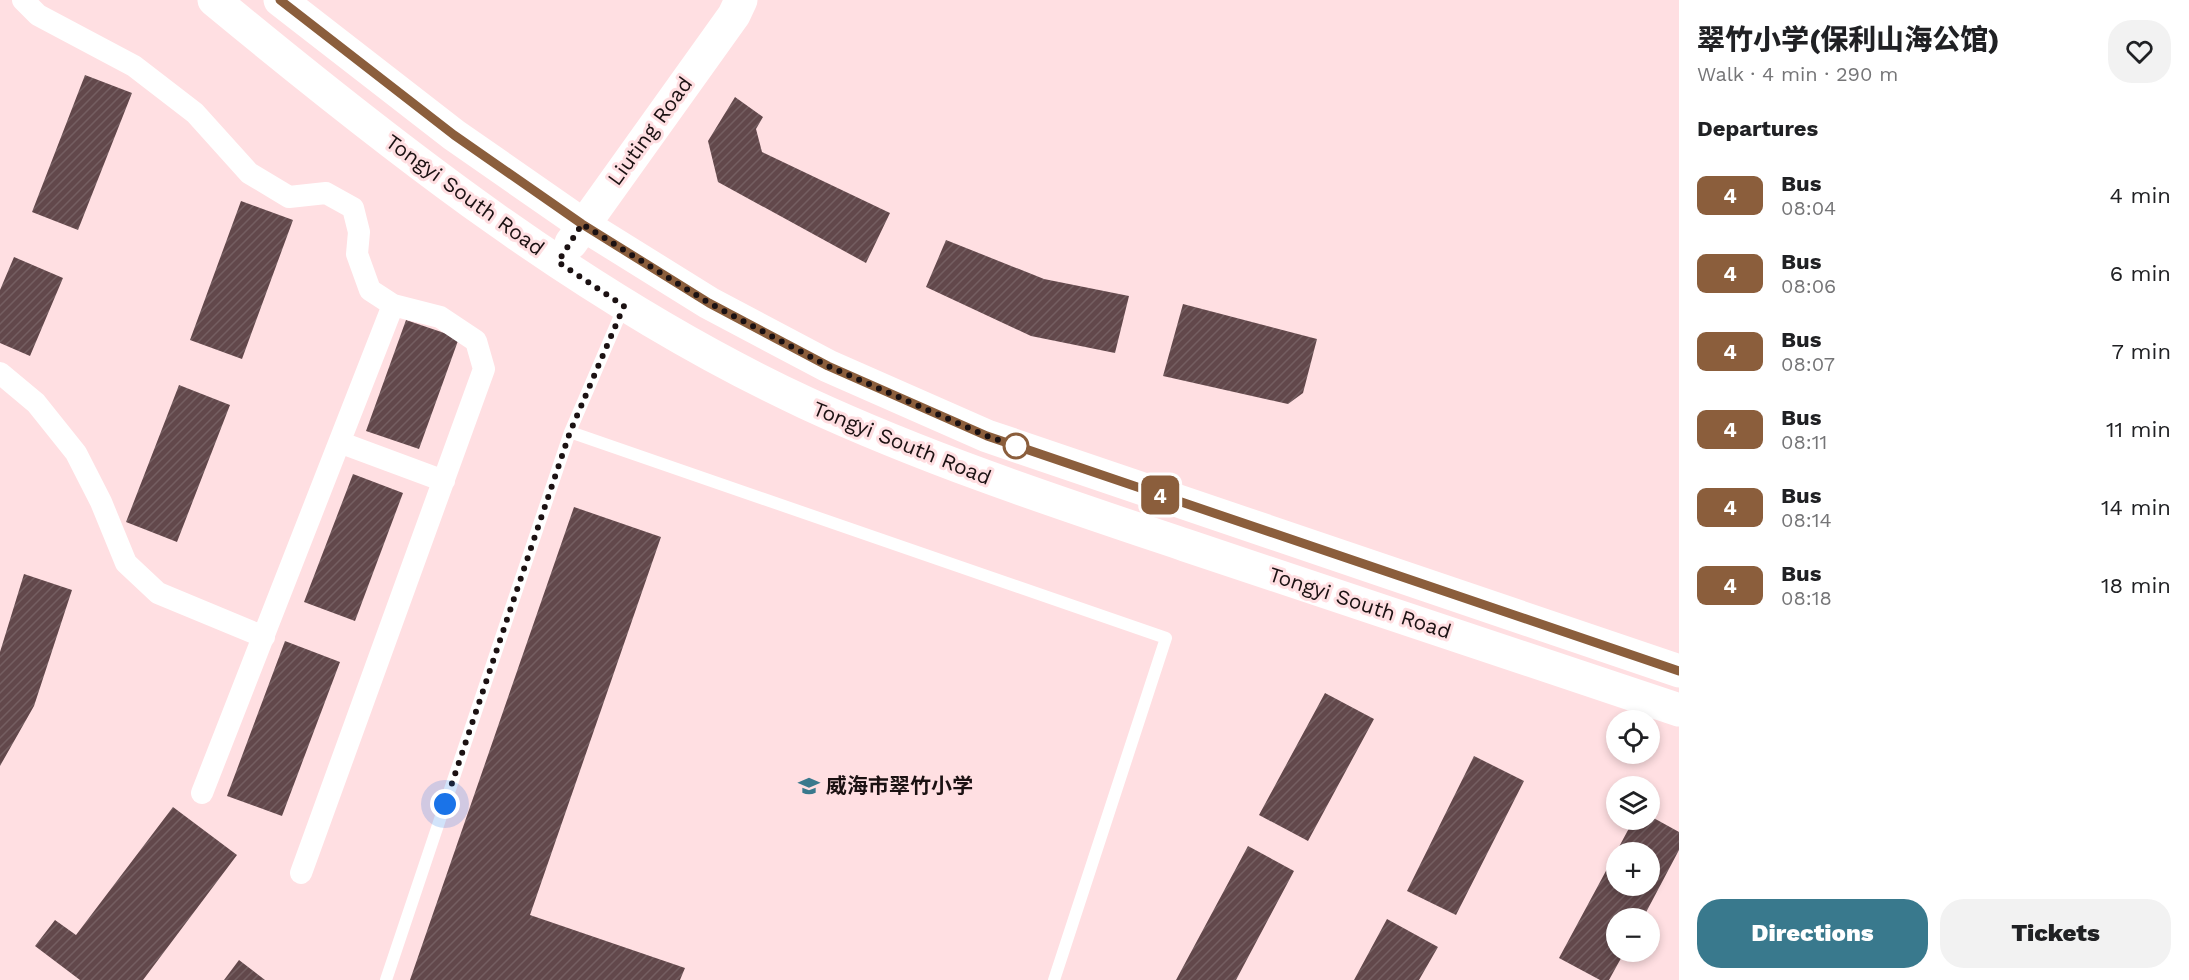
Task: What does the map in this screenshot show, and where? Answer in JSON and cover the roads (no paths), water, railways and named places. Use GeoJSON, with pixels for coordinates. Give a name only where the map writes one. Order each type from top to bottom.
{"type":"FeatureCollection","features":[{"type":"Feature","properties":{"kind":"main road","name":"Tongyi South Road"},"geometry":{"type":"LineString","coordinates":[[214,0],[425,169],[558,262],[624,306],[806,403],[973,474],[1679,710]]}},
{"type":"Feature","properties":{"kind":"main road","name":"Tongyi South Road"},"geometry":{"type":"LineString","coordinates":[[280,0],[454,135],[582,224],[709,303],[828,366],[987,436],[1679,671]]}},
{"type":"Feature","properties":{"kind":"main road","name":"Liuting Road"},"geometry":{"type":"LineString","coordinates":[[558,262],[582,224],[734,15],[741,0]]}},
{"type":"Feature","properties":{"kind":"street"},"geometry":{"type":"LineString","coordinates":[[23,0],[38,15],[134,66],[195,113],[249,173],[289,197],[326,193],[353,208],[359,232],[357,254],[370,290],[393,305],[440,317],[476,341],[484,369],[301,873]]}},
{"type":"Feature","properties":{"kind":"street"},"geometry":{"type":"LineString","coordinates":[[202,794],[393,305]]}},
{"type":"Feature","properties":{"kind":"street"},"geometry":{"type":"LineString","coordinates":[[0,373],[36,403],[76,453],[101,502],[126,563],[158,593],[264,637]]}},
{"type":"Feature","properties":{"kind":"street"},"geometry":{"type":"LineString","coordinates":[[347,445],[444,480]]}},
{"type":"Feature","properties":{"kind":"lane"},"geometry":{"type":"LineString","coordinates":[[386,980],[570,432],[624,306]]}},
{"type":"Feature","properties":{"kind":"lane"},"geometry":{"type":"LineString","coordinates":[[570,432],[1166,638],[1054,980]]}},
{"type":"Feature","properties":{"kind":"place","name":"威海市翠竹小学"},"geometry":{"type":"Point","coordinates":[809,786]}}]}
